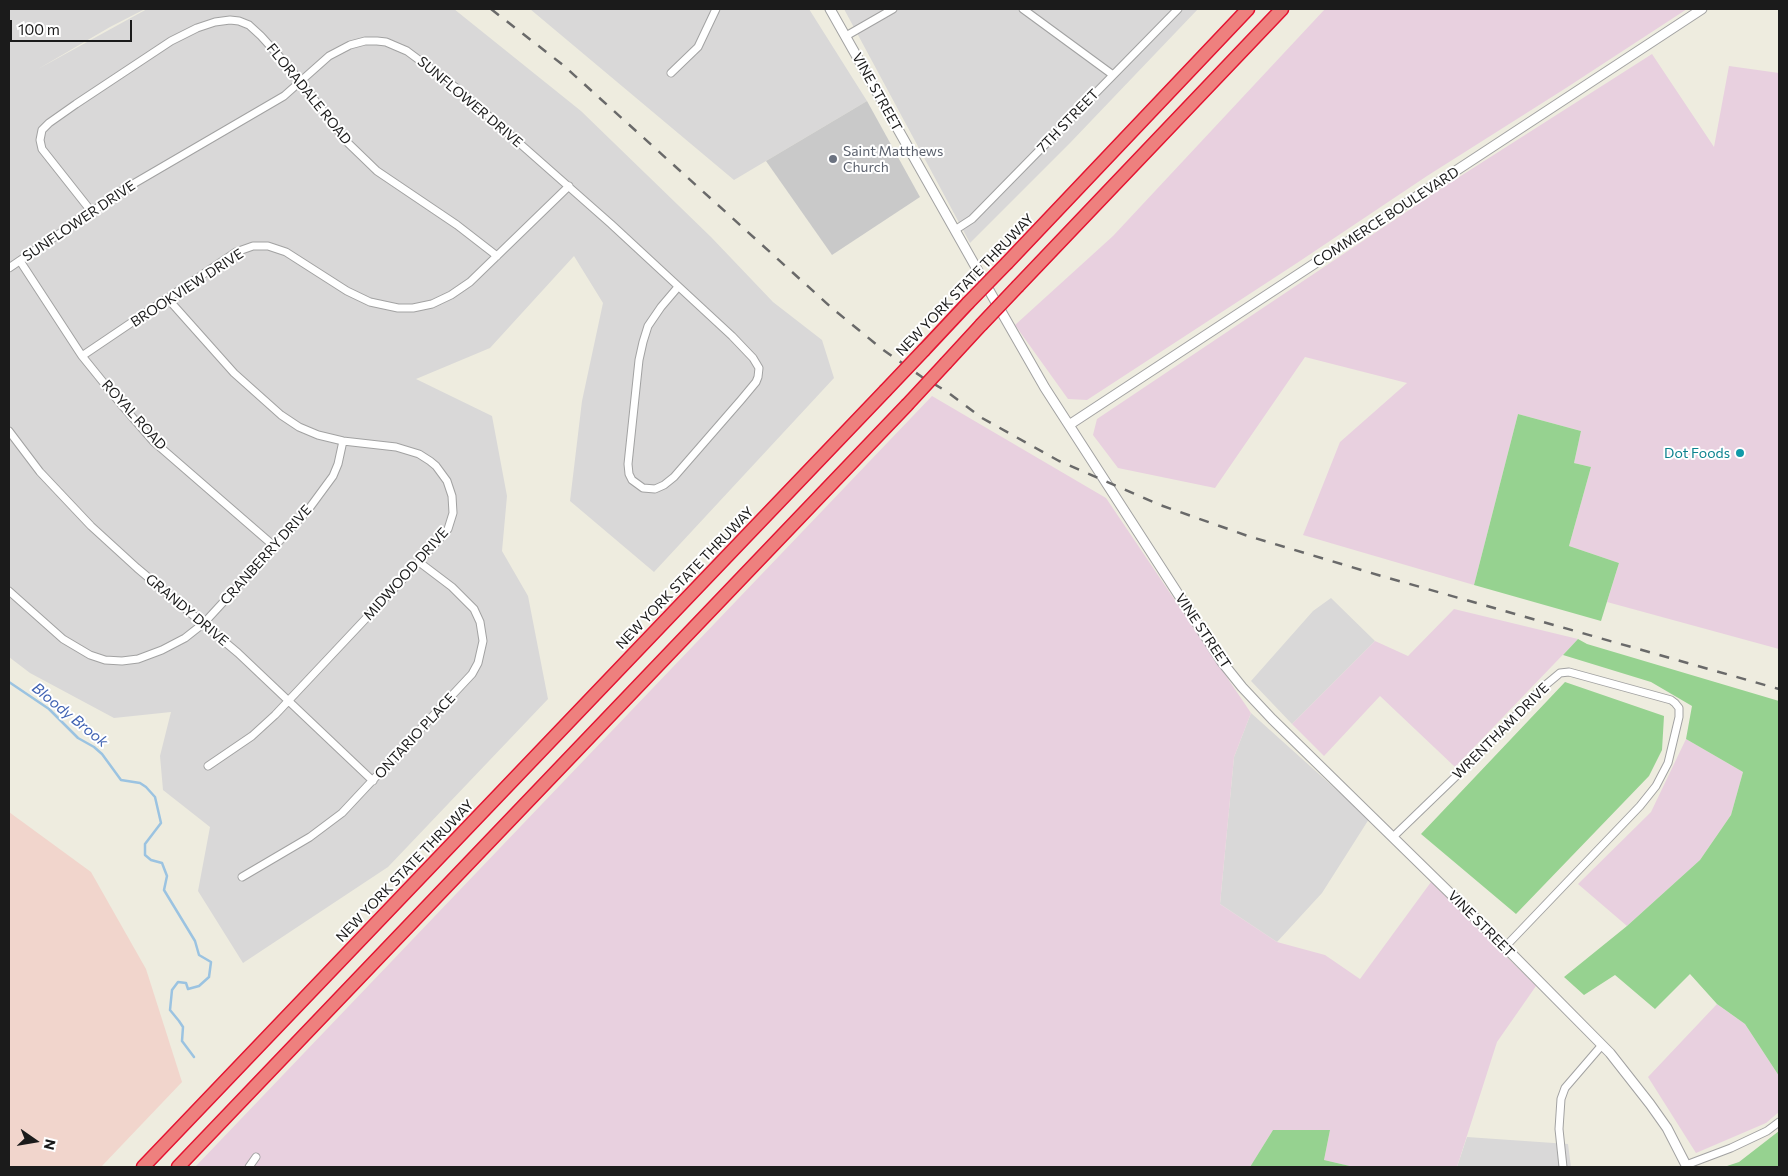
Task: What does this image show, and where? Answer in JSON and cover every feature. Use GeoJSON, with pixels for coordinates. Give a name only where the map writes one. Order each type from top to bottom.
{"type":"FeatureCollection","features":[{"type":"Feature","properties":{"kind":"highway","name":"NEW YORK STATE THRUWAY"},"geometry":{"type":"LineString","coordinates":[[143,1167],[1248,9]]}},
{"type":"Feature","properties":{"kind":"highway"},"geometry":{"type":"LineString","coordinates":[[178,1167],[907,405],[1282,9]]}},
{"type":"Feature","properties":{"kind":"street"},"geometry":{"type":"LineString","coordinates":[[671,73],[698,47],[716,9]]}},
{"type":"Feature","properties":{"kind":"street","name":"VINE STREET"},"geometry":{"type":"LineString","coordinates":[[830,9],[1036,371],[1222,662],[1272,719],[1505,947],[1602,1045],[1667,1128],[1686,1166]]}},
{"type":"Feature","properties":{"kind":"street"},"geometry":{"type":"LineString","coordinates":[[846,36],[894,9]]}},
{"type":"Feature","properties":{"kind":"street"},"geometry":{"type":"LineString","coordinates":[[1023,9],[1112,75]]}},
{"type":"Feature","properties":{"kind":"street","name":"7TH STREET"},"geometry":{"type":"LineString","coordinates":[[955,230],[972,219],[1178,9]]}},
{"type":"Feature","properties":{"kind":"street","name":"COMMERCE BOULEVARD"},"geometry":{"type":"LineString","coordinates":[[1069,425],[1702,9]]}},
{"type":"Feature","properties":{"kind":"street","name":"FLORADALE ROAD"},"geometry":{"type":"LineString","coordinates":[[92,211],[42,149],[40,140],[42,130],[76,104],[171,41],[197,28],[215,22],[230,20],[248,25],[261,36],[289,67],[347,142],[377,171],[451,221],[497,256]]}},
{"type":"Feature","properties":{"kind":"street","name":"SUNFLOWER DRIVE"},"geometry":{"type":"LineString","coordinates":[[9,268],[128,187],[284,96],[329,56],[350,45],[365,41],[386,42],[407,51],[425,63],[568,186],[732,336],[753,358],[759,368],[758,377],[741,400],[674,477],[655,489],[643,488],[632,480],[628,474],[641,351],[648,326],[678,287]]}},
{"type":"Feature","properties":{"kind":"street","name":"BROOKVIEW DRIVE"},"geometry":{"type":"LineString","coordinates":[[82,356],[236,252],[253,246],[268,246],[286,252],[347,291],[370,302],[398,308],[423,306],[451,295],[470,282],[568,186]]}},
{"type":"Feature","properties":{"kind":"street","name":"ROYAL ROAD"},"geometry":{"type":"LineString","coordinates":[[20,260],[82,356],[153,441],[274,546]]}},
{"type":"Feature","properties":{"kind":"street","name":"MIDWOOD DRIVE"},"geometry":{"type":"LineString","coordinates":[[168,299],[234,373],[281,415],[299,427],[318,435],[343,441],[396,447],[419,454],[436,466],[447,481],[452,496],[453,513],[451,523],[420,562],[275,715],[252,736],[208,766]]}},
{"type":"Feature","properties":{"kind":"street","name":"GRANDY DRIVE"},"geometry":{"type":"LineString","coordinates":[[9,431],[40,472],[91,526],[137,568],[204,623],[373,781]]}},
{"type":"Feature","properties":{"kind":"street","name":"CRANBERRY DRIVE"},"geometry":{"type":"LineString","coordinates":[[9,591],[63,639],[105,660],[122,661],[138,659],[162,650],[185,638],[204,623],[308,510],[332,476],[338,464],[343,441]]}},
{"type":"Feature","properties":{"kind":"street","name":"ONTARIO PLACE"},"geometry":{"type":"LineString","coordinates":[[242,877],[310,837],[342,813],[469,678],[478,662],[483,641],[480,622],[474,608],[452,587],[420,562]]}},
{"type":"Feature","properties":{"kind":"street","name":"WRENTHAM DRIVE"},"geometry":{"type":"LineString","coordinates":[[1393,837],[1478,755],[1542,688],[1560,673],[1569,672],[1671,700],[1675,703],[1679,708],[1679,716],[1668,763],[1656,786],[1640,806],[1505,947]]}},
{"type":"Feature","properties":{"kind":"street"},"geometry":{"type":"LineString","coordinates":[[1564,1167],[1559,1128],[1561,1099],[1565,1088],[1602,1045]]}},
{"type":"Feature","properties":{"kind":"street"},"geometry":{"type":"LineString","coordinates":[[1686,1166],[1767,1131],[1779,1122]]}},
{"type":"Feature","properties":{"kind":"street"},"geometry":{"type":"LineString","coordinates":[[249,1167],[256,1157]]}},
{"type":"Feature","properties":{"kind":"shaded area"},"geometry":{"type":"Polygon","coordinates":[[[9,9],[145,9],[38,69],[147,9],[454,9],[581,111],[711,237],[773,302],[822,340],[834,378],[654,572],[570,501],[582,401],[603,303],[574,256],[490,348],[416,379],[492,416],[507,496],[502,551],[528,596],[548,699],[388,867],[243,963],[198,891],[210,827],[163,790],[160,756],[171,712],[114,718],[30,673],[9,657],[9,9]]]}},
{"type":"Feature","properties":{"kind":"shaded area"},"geometry":{"type":"Polygon","coordinates":[[[530,9],[809,9],[867,101],[734,180],[530,9]]]}},
{"type":"Feature","properties":{"kind":"shaded area"},"geometry":{"type":"Polygon","coordinates":[[[844,9],[1198,9],[1070,143],[970,243],[844,9]]]}},
{"type":"Feature","properties":{"kind":"shaded area"},"geometry":{"type":"Polygon","coordinates":[[[1325,9],[1687,9],[1427,176],[1087,400],[1068,399],[1015,325],[1113,236],[1325,9]]]}},
{"type":"Feature","properties":{"kind":"shaded area"},"geometry":{"type":"Polygon","coordinates":[[[1652,54],[1714,147],[1729,66],[1779,73],[1779,649],[1607,602],[1619,563],[1569,546],[1591,467],[1574,463],[1581,431],[1518,414],[1474,585],[1303,535],[1340,442],[1407,383],[1305,357],[1215,488],[1118,468],[1093,435],[1097,419],[1445,186],[1652,54]]]}},
{"type":"Feature","properties":{"kind":"shaded area"},"geometry":{"type":"Polygon","coordinates":[[[867,101],[920,197],[832,255],[766,161],[867,101]]]}},
{"type":"Feature","properties":{"kind":"shaded area"},"geometry":{"type":"Polygon","coordinates":[[[932,396],[1106,498],[1251,713],[1234,757],[1220,904],[1277,942],[1325,955],[1360,979],[1431,882],[1536,986],[1497,1042],[1457,1167],[1354,1167],[1324,1160],[1330,1130],[1273,1130],[1250,1167],[195,1167],[932,396]]]}},
{"type":"Feature","properties":{"kind":"shaded area"},"geometry":{"type":"Polygon","coordinates":[[[1331,598],[1375,641],[1292,724],[1251,681],[1313,611],[1331,598]]]}},
{"type":"Feature","properties":{"kind":"shaded area"},"geometry":{"type":"Polygon","coordinates":[[[1454,609],[1578,639],[1455,767],[1380,696],[1324,756],[1292,724],[1375,641],[1408,656],[1454,609]]]}},
{"type":"Feature","properties":{"kind":"shaded area"},"geometry":{"type":"Polygon","coordinates":[[[1251,713],[1369,819],[1322,893],[1277,942],[1220,904],[1234,757],[1251,713]]]}},
{"type":"Feature","properties":{"kind":"shaded area"},"geometry":{"type":"Polygon","coordinates":[[[1686,739],[1743,772],[1731,815],[1700,860],[1627,926],[1578,884],[1651,812],[1686,739]]]}},
{"type":"Feature","properties":{"kind":"shaded area"},"geometry":{"type":"Polygon","coordinates":[[[9,812],[91,872],[146,969],[182,1082],[101,1167],[9,1167],[9,812]]]}},
{"type":"Feature","properties":{"kind":"shaded area"},"geometry":{"type":"Polygon","coordinates":[[[1717,1004],[1745,1024],[1779,1076],[1779,1112],[1766,1123],[1696,1153],[1648,1077],[1717,1004]]]}},
{"type":"Feature","properties":{"kind":"shaded area"},"geometry":{"type":"Polygon","coordinates":[[[1467,1137],[1568,1144],[1571,1167],[1457,1167],[1467,1137]]]}},
{"type":"Feature","properties":{"kind":"green space"},"geometry":{"type":"Polygon","coordinates":[[[1518,414],[1581,431],[1574,463],[1591,467],[1569,546],[1619,563],[1601,621],[1474,585],[1518,414]]]}},
{"type":"Feature","properties":{"kind":"green space"},"geometry":{"type":"Polygon","coordinates":[[[1578,639],[1587,644],[1779,701],[1779,1076],[1745,1024],[1717,1004],[1690,974],[1655,1009],[1615,975],[1584,995],[1564,977],[1627,926],[1700,860],[1731,815],[1743,772],[1686,739],[1692,706],[1651,682],[1563,655],[1578,639]]]}},
{"type":"Feature","properties":{"kind":"green space"},"geometry":{"type":"Polygon","coordinates":[[[1565,682],[1664,716],[1662,750],[1649,776],[1516,914],[1421,834],[1565,682]]]}},
{"type":"Feature","properties":{"kind":"green space"},"geometry":{"type":"Polygon","coordinates":[[[1273,1130],[1330,1130],[1324,1160],[1354,1167],[1250,1167],[1273,1130]]]}},
{"type":"Feature","properties":{"kind":"green space"},"geometry":{"type":"Polygon","coordinates":[[[1779,1131],[1779,1167],[1724,1167],[1739,1162],[1779,1131]]]}},
{"type":"Feature","properties":{"kind":"waterway","name":"Bloody Brook"},"geometry":{"type":"LineString","coordinates":[[9,682],[49,709],[78,738],[94,747],[102,754],[121,780],[140,783],[155,797],[161,823],[145,844],[145,855],[151,860],[162,863],[167,876],[164,890],[195,941],[199,955],[211,962],[209,977],[199,986],[188,989],[186,983],[178,982],[172,990],[170,1010],[183,1027],[182,1041],[194,1057]]}},
{"type":"Feature","properties":{"kind":"railway"},"geometry":{"type":"LineString","coordinates":[[491,9],[563,65],[833,309],[882,349],[946,391],[982,418],[1059,461],[1160,505],[1248,536],[1779,689]]}},
{"type":"Feature","properties":{"kind":"place","name":"Saint Matthews Church"},"geometry":{"type":"Point","coordinates":[833,159]}},
{"type":"Feature","properties":{"kind":"place","name":"Dot Foods"},"geometry":{"type":"Point","coordinates":[1740,453]}}]}
